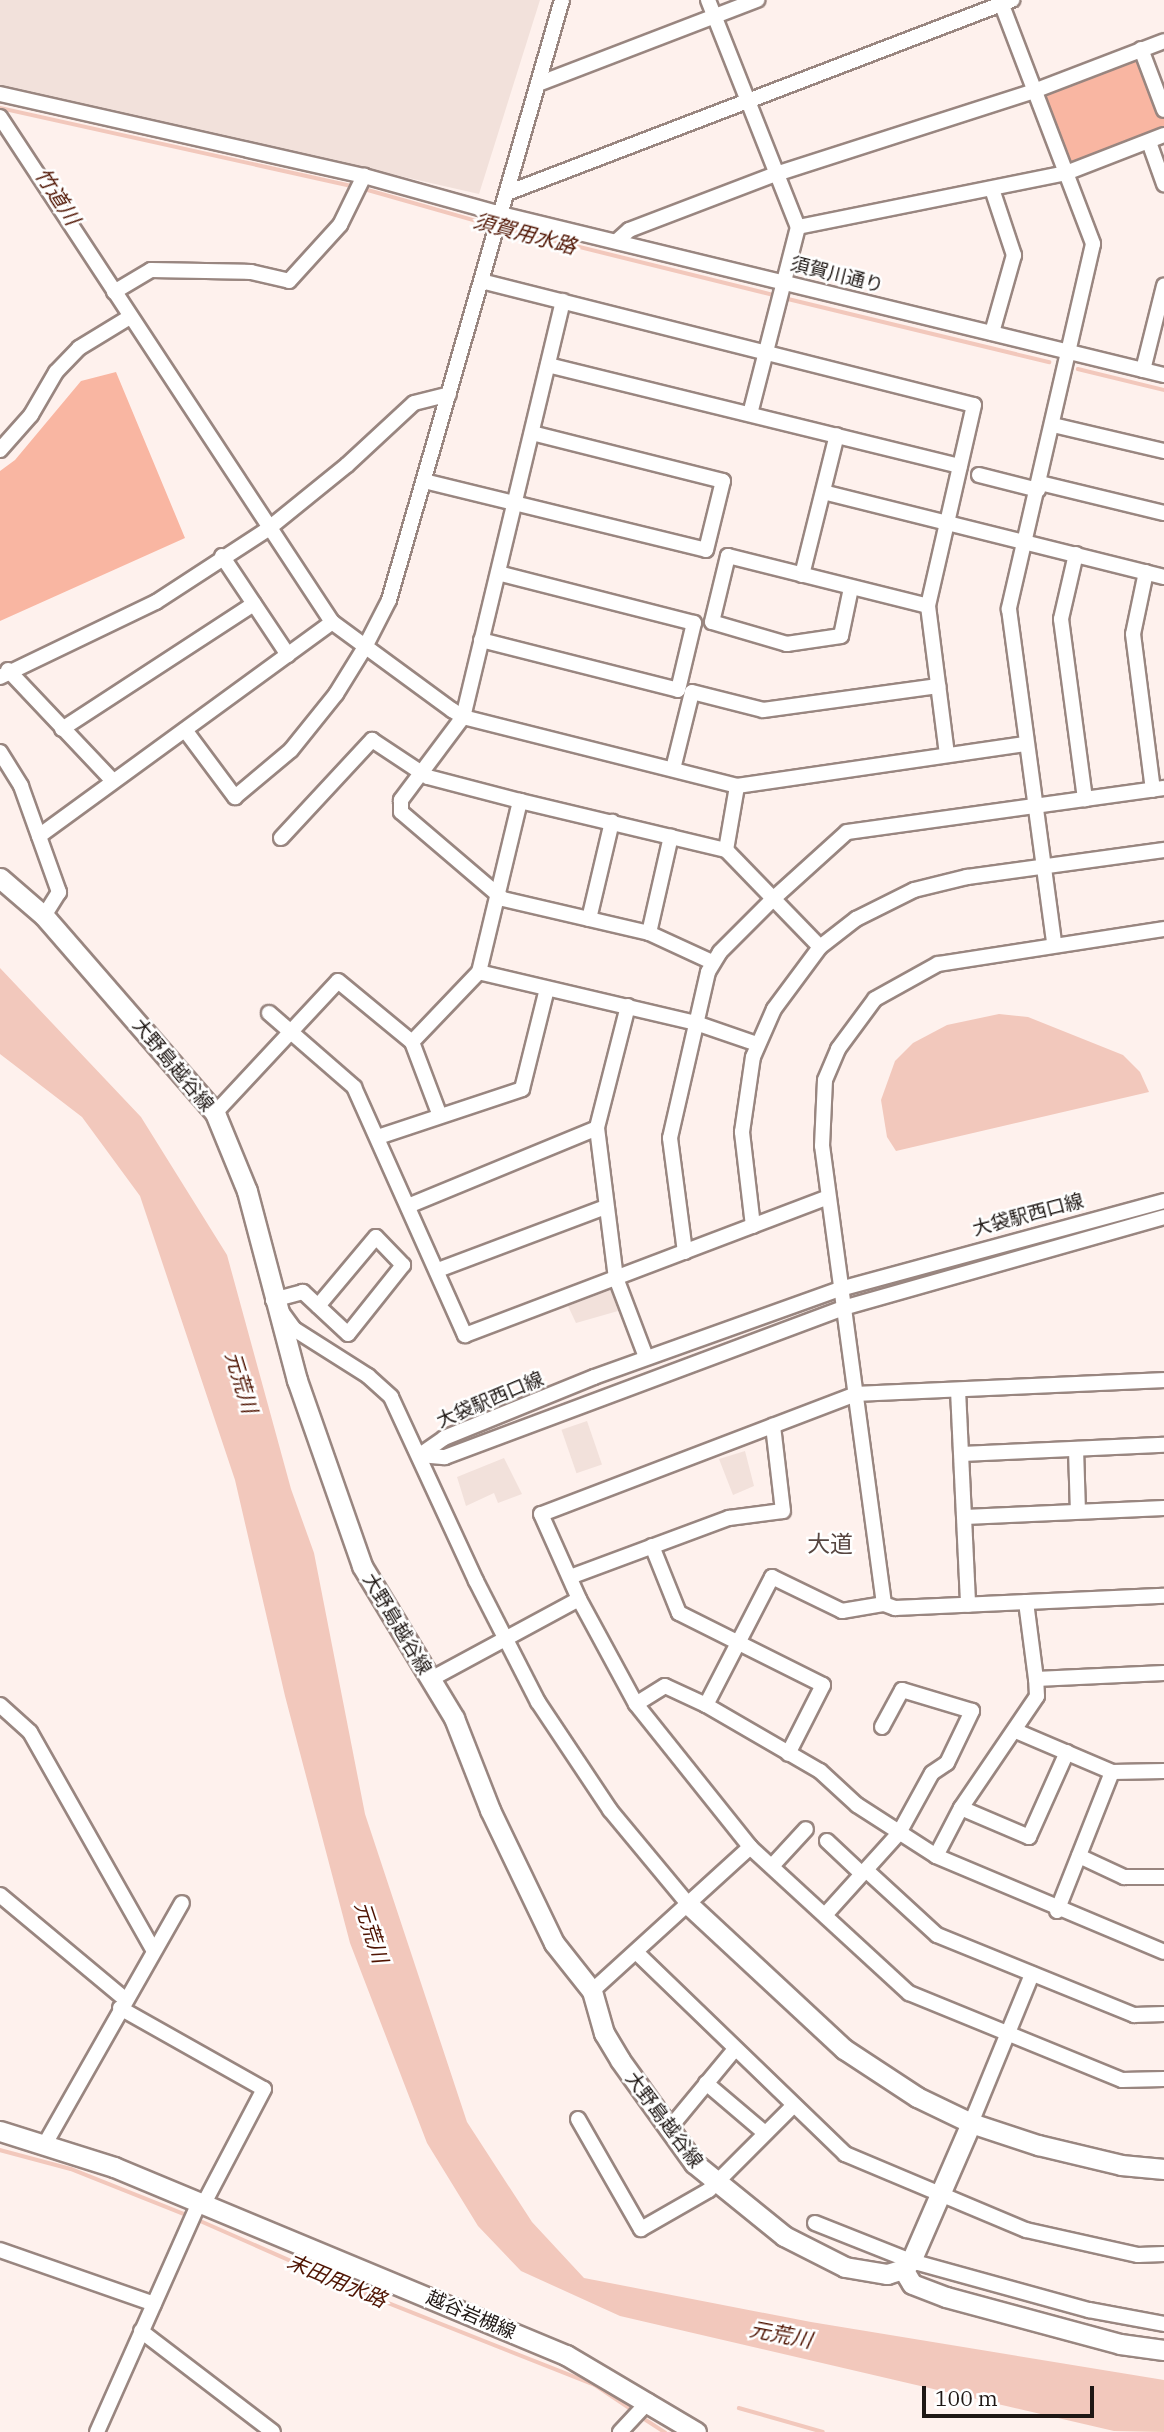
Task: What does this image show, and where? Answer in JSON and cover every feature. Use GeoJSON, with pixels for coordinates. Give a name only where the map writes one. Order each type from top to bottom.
{"type":"FeatureCollection","features":[{"type":"Feature","properties":{"kind":"main road","name":"大野島越谷線"},"geometry":{"type":"LineString","coordinates":[[0,878],[44,916],[215,1113],[247,1191],[273,1300],[362,1566],[454,1718],[490,1810],[554,1943],[592,1992],[604,2033],[668,2130],[716,2184],[784,2236],[812,2252],[872,2274],[907,2265]]}},
{"type":"Feature","properties":{"kind":"main road"},"geometry":{"type":"LineString","coordinates":[[689,1905],[844,2049],[917,2097],[971,2123],[1088,2158],[1164,2169]]}},
{"type":"Feature","properties":{"kind":"main road"},"geometry":{"type":"LineString","coordinates":[[971,2123],[907,2265],[912,2284],[946,2297],[1120,2344],[1164,2350]]}},
{"type":"Feature","properties":{"kind":"main road","name":"越谷岩槻線"},"geometry":{"type":"LineString","coordinates":[[0,2131],[45,2144],[196,2211],[566,2355],[642,2409],[696,2432]]}},
{"type":"Feature","properties":{"kind":"street"},"geometry":{"type":"LineString","coordinates":[[185,730],[234,797],[291,750],[336,694],[365,647],[389,600],[562,0]]}},
{"type":"Feature","properties":{"kind":"street"},"geometry":{"type":"LineString","coordinates":[[708,0],[798,227],[750,414]]}},
{"type":"Feature","properties":{"kind":"street"},"geometry":{"type":"LineString","coordinates":[[538,84],[757,0]]}},
{"type":"Feature","properties":{"kind":"street"},"geometry":{"type":"LineString","coordinates":[[507,193],[1004,1],[1034,91],[1093,244],[1009,618],[1054,944]]}},
{"type":"Feature","properties":{"kind":"street"},"geometry":{"type":"LineString","coordinates":[[618,240],[629,230],[776,174],[1034,91],[1164,41]]}},
{"type":"Feature","properties":{"kind":"street"},"geometry":{"type":"LineString","coordinates":[[1141,50],[1164,110]]}},
{"type":"Feature","properties":{"kind":"street","name":"須賀川通り"},"geometry":{"type":"LineString","coordinates":[[0,94],[364,176],[501,214],[618,240],[1164,375]]}},
{"type":"Feature","properties":{"kind":"street"},"geometry":{"type":"LineString","coordinates":[[0,117],[332,622],[463,717],[737,786],[1025,744]]}},
{"type":"Feature","properties":{"kind":"street"},"geometry":{"type":"LineString","coordinates":[[798,227],[1066,173],[1164,135]]}},
{"type":"Feature","properties":{"kind":"street"},"geometry":{"type":"LineString","coordinates":[[1149,142],[1164,184]]}},
{"type":"Feature","properties":{"kind":"street"},"geometry":{"type":"LineString","coordinates":[[114,292],[151,270],[251,272],[289,281],[340,225],[364,176]]}},
{"type":"Feature","properties":{"kind":"street"},"geometry":{"type":"LineString","coordinates":[[992,189],[1014,255],[992,333]]}},
{"type":"Feature","properties":{"kind":"street"},"geometry":{"type":"LineString","coordinates":[[481,281],[974,405],[928,606],[947,755]]}},
{"type":"Feature","properties":{"kind":"street"},"geometry":{"type":"LineString","coordinates":[[1143,370],[1164,286]]}},
{"type":"Feature","properties":{"kind":"street"},"geometry":{"type":"LineString","coordinates":[[563,301],[463,717],[401,800],[401,812],[498,896],[649,933],[712,962]]}},
{"type":"Feature","properties":{"kind":"street"},"geometry":{"type":"LineString","coordinates":[[0,450],[31,415],[56,372],[79,348],[130,317]]}},
{"type":"Feature","properties":{"kind":"street"},"geometry":{"type":"LineString","coordinates":[[548,365],[960,466]]}},
{"type":"Feature","properties":{"kind":"street"},"geometry":{"type":"LineString","coordinates":[[113,781],[4,673],[156,602],[268,528],[347,465],[414,402],[449,394]]}},
{"type":"Feature","properties":{"kind":"street"},"geometry":{"type":"LineString","coordinates":[[1053,425],[1164,451]]}},
{"type":"Feature","properties":{"kind":"street"},"geometry":{"type":"LineString","coordinates":[[424,481],[706,550],[723,481],[532,433]]}},
{"type":"Feature","properties":{"kind":"street"},"geometry":{"type":"LineString","coordinates":[[802,575],[836,435]]}},
{"type":"Feature","properties":{"kind":"street"},"geometry":{"type":"LineString","coordinates":[[979,475],[1164,513]]}},
{"type":"Feature","properties":{"kind":"street"},"geometry":{"type":"LineString","coordinates":[[823,492],[1164,577]]}},
{"type":"Feature","properties":{"kind":"street"},"geometry":{"type":"LineString","coordinates":[[1076,555],[1061,619],[1086,799]]}},
{"type":"Feature","properties":{"kind":"street"},"geometry":{"type":"LineString","coordinates":[[222,556],[288,654]]}},
{"type":"Feature","properties":{"kind":"street"},"geometry":{"type":"LineString","coordinates":[[851,588],[841,636],[788,644],[712,622],[728,556],[928,606]]}},
{"type":"Feature","properties":{"kind":"street"},"geometry":{"type":"LineString","coordinates":[[685,1252],[670,1138],[712,962],[774,898],[847,832],[1158,789],[1133,634],[1146,572]]}},
{"type":"Feature","properties":{"kind":"street"},"geometry":{"type":"LineString","coordinates":[[481,640],[678,690],[694,623],[498,573]]}},
{"type":"Feature","properties":{"kind":"street"},"geometry":{"type":"LineString","coordinates":[[62,729],[254,604]]}},
{"type":"Feature","properties":{"kind":"street"},"geometry":{"type":"LineString","coordinates":[[38,836],[332,622]]}},
{"type":"Feature","properties":{"kind":"street"},"geometry":{"type":"LineString","coordinates":[[673,769],[692,692],[763,710],[938,686]]}},
{"type":"Feature","properties":{"kind":"street"},"geometry":{"type":"LineString","coordinates":[[281,838],[372,740],[421,775],[726,850],[820,947]]}},
{"type":"Feature","properties":{"kind":"street"},"geometry":{"type":"LineString","coordinates":[[0,752],[21,786],[59,892],[44,916]]}},
{"type":"Feature","properties":{"kind":"street"},"geometry":{"type":"LineString","coordinates":[[726,850],[737,786]]}},
{"type":"Feature","properties":{"kind":"street"},"geometry":{"type":"LineString","coordinates":[[412,1042],[479,972],[520,801]]}},
{"type":"Feature","properties":{"kind":"street"},"geometry":{"type":"LineString","coordinates":[[589,919],[612,822]]}},
{"type":"Feature","properties":{"kind":"street"},"geometry":{"type":"LineString","coordinates":[[649,933],[671,836]]}},
{"type":"Feature","properties":{"kind":"street"},"geometry":{"type":"LineString","coordinates":[[753,1226],[742,1132],[757,1044],[790,983],[820,947],[856,919],[907,892],[967,877],[1164,850]]}},
{"type":"Feature","properties":{"kind":"street"},"geometry":{"type":"LineString","coordinates":[[884,1604],[826,1198],[821,1111],[825,1080],[838,1049],[875,999],[938,964],[1164,929]]}},
{"type":"Feature","properties":{"kind":"street"},"geometry":{"type":"LineString","coordinates":[[479,972],[696,1023],[757,1044]]}},
{"type":"Feature","properties":{"kind":"street"},"geometry":{"type":"LineString","coordinates":[[215,1113],[338,981],[412,1042],[440,1116]]}},
{"type":"Feature","properties":{"kind":"street"},"geometry":{"type":"LineString","coordinates":[[378,1138],[523,1088],[547,989]]}},
{"type":"Feature","properties":{"kind":"street"},"geometry":{"type":"LineString","coordinates":[[628,1006],[597,1128],[616,1278],[646,1357]]}},
{"type":"Feature","properties":{"kind":"street"},"geometry":{"type":"LineString","coordinates":[[269,1013],[354,1087],[465,1335],[826,1198]]}},
{"type":"Feature","properties":{"kind":"street"},"geometry":{"type":"LineString","coordinates":[[408,1206],[597,1128]]}},
{"type":"Feature","properties":{"kind":"street","name":"大袋駅西口線"},"geometry":{"type":"LineString","coordinates":[[420,1455],[444,1438],[646,1357],[840,1289],[1164,1201]]}},
{"type":"Feature","properties":{"kind":"street"},"geometry":{"type":"LineString","coordinates":[[438,1270],[606,1207]]}},
{"type":"Feature","properties":{"kind":"street","name":"大袋駅西口線"},"geometry":{"type":"LineString","coordinates":[[420,1455],[444,1457],[843,1308],[1164,1217]]}},
{"type":"Feature","properties":{"kind":"street"},"geometry":{"type":"LineString","coordinates":[[318,1306],[376,1237],[403,1265],[348,1334],[318,1306],[303,1292],[273,1300],[294,1329],[368,1376],[391,1396],[504,1640],[572,1758],[689,1905]]}},
{"type":"Feature","properties":{"kind":"street"},"geometry":{"type":"LineString","coordinates":[[1164,1380],[856,1394],[541,1514],[579,1600],[636,1704],[750,1847],[909,1993],[1122,2080],[1164,2079]]}},
{"type":"Feature","properties":{"kind":"street"},"geometry":{"type":"LineString","coordinates":[[958,1390],[968,1605]]}},
{"type":"Feature","properties":{"kind":"street"},"geometry":{"type":"LineString","coordinates":[[570,1577],[729,1518],[783,1511],[773,1426]]}},
{"type":"Feature","properties":{"kind":"street"},"geometry":{"type":"LineString","coordinates":[[962,1454],[1164,1445]]}},
{"type":"Feature","properties":{"kind":"street"},"geometry":{"type":"LineString","coordinates":[[1076,1449],[1078,1511]]}},
{"type":"Feature","properties":{"kind":"street"},"geometry":{"type":"LineString","coordinates":[[965,1517],[1164,1507]]}},
{"type":"Feature","properties":{"kind":"street"},"geometry":{"type":"LineString","coordinates":[[652,1546],[679,1614],[823,1685],[788,1754]]}},
{"type":"Feature","properties":{"kind":"street"},"geometry":{"type":"LineString","coordinates":[[706,1705],[772,1577],[842,1611],[884,1604],[895,1608],[1164,1596]]}},
{"type":"Feature","properties":{"kind":"street"},"geometry":{"type":"LineString","coordinates":[[430,1679],[579,1600]]}},
{"type":"Feature","properties":{"kind":"street"},"geometry":{"type":"LineString","coordinates":[[936,1856],[961,1808],[1016,1731],[1037,1696],[1026,1602]]}},
{"type":"Feature","properties":{"kind":"street"},"geometry":{"type":"LineString","coordinates":[[1036,1679],[1164,1673]]}},
{"type":"Feature","properties":{"kind":"street"},"geometry":{"type":"LineString","coordinates":[[636,1704],[665,1686],[706,1705],[820,1771],[857,1805],[936,1856],[1057,1910],[1164,1952]]}},
{"type":"Feature","properties":{"kind":"street"},"geometry":{"type":"LineString","coordinates":[[825,1915],[899,1833],[932,1773],[947,1763],[972,1711],[902,1690],[882,1727]]}},
{"type":"Feature","properties":{"kind":"street"},"geometry":{"type":"LineString","coordinates":[[0,1705],[30,1732],[153,1949]]}},
{"type":"Feature","properties":{"kind":"street"},"geometry":{"type":"LineString","coordinates":[[1016,1731],[1112,1772],[1164,1771]]}},
{"type":"Feature","properties":{"kind":"street"},"geometry":{"type":"LineString","coordinates":[[961,1808],[1029,1837],[1067,1752]]}},
{"type":"Feature","properties":{"kind":"street"},"geometry":{"type":"LineString","coordinates":[[1057,1910],[1112,1772]]}},
{"type":"Feature","properties":{"kind":"street"},"geometry":{"type":"LineString","coordinates":[[772,1866],[806,1829]]}},
{"type":"Feature","properties":{"kind":"street"},"geometry":{"type":"LineString","coordinates":[[827,1841],[937,1935],[1134,2015],[1164,2014]]}},
{"type":"Feature","properties":{"kind":"street"},"geometry":{"type":"LineString","coordinates":[[592,1992],[750,1847]]}},
{"type":"Feature","properties":{"kind":"street"},"geometry":{"type":"LineString","coordinates":[[1079,1856],[1124,1877],[1164,1877]]}},
{"type":"Feature","properties":{"kind":"street"},"geometry":{"type":"LineString","coordinates":[[0,1895],[123,2003],[264,2089],[196,2211],[97,2432]]}},
{"type":"Feature","properties":{"kind":"street"},"geometry":{"type":"LineString","coordinates":[[45,2144],[153,1949],[182,1903]]}},
{"type":"Feature","properties":{"kind":"street"},"geometry":{"type":"LineString","coordinates":[[636,1952],[845,2154],[1026,2230],[1138,2255],[1164,2254]]}},
{"type":"Feature","properties":{"kind":"street"},"geometry":{"type":"LineString","coordinates":[[971,2123],[1032,1975]]}},
{"type":"Feature","properties":{"kind":"street"},"geometry":{"type":"LineString","coordinates":[[668,2130],[735,2049]]}},
{"type":"Feature","properties":{"kind":"street"},"geometry":{"type":"LineString","coordinates":[[706,2082],[765,2133]]}},
{"type":"Feature","properties":{"kind":"street"},"geometry":{"type":"LineString","coordinates":[[578,2119],[641,2229],[716,2184],[794,2105]]}},
{"type":"Feature","properties":{"kind":"street"},"geometry":{"type":"LineString","coordinates":[[812,2252],[821,2225],[907,2265],[1090,2310],[1164,2324]]}},
{"type":"Feature","properties":{"kind":"street"},"geometry":{"type":"LineString","coordinates":[[0,2250],[154,2304]]}},
{"type":"Feature","properties":{"kind":"street"},"geometry":{"type":"LineString","coordinates":[[141,2331],[273,2432]]}},
{"type":"Feature","properties":{"kind":"street"},"geometry":{"type":"LineString","coordinates":[[620,2432],[642,2409]]}},
{"type":"Feature","properties":{"kind":"shaded area"},"geometry":{"type":"Polygon","coordinates":[[[0,0],[540,0],[479,194],[0,85],[0,0]]]}},
{"type":"Feature","properties":{"kind":"shaded area"},"geometry":{"type":"Polygon","coordinates":[[[1140,56],[1164,118],[1164,130],[1070,165],[1042,93],[1140,56]]]}},
{"type":"Feature","properties":{"kind":"shaded area"},"geometry":{"type":"Polygon","coordinates":[[[116,372],[185,538],[0,621],[0,471],[15,460],[81,381],[116,372]]]}},
{"type":"Feature","properties":{"kind":"shaded area"},"geometry":{"type":"Polygon","coordinates":[[[611,1290],[618,1311],[576,1323],[568,1306],[611,1290]]]}},
{"type":"Feature","properties":{"kind":"shaded area"},"geometry":{"type":"Polygon","coordinates":[[[587,1421],[602,1464],[576,1473],[561,1430],[587,1421]]]}},
{"type":"Feature","properties":{"kind":"shaded area"},"geometry":{"type":"Polygon","coordinates":[[[745,1451],[754,1486],[733,1495],[719,1459],[745,1451]]]}},
{"type":"Feature","properties":{"kind":"shaded area"},"geometry":{"type":"Polygon","coordinates":[[[504,1458],[522,1494],[498,1503],[494,1493],[466,1506],[457,1477],[504,1458]]]}},
{"type":"Feature","properties":{"kind":"water","name":"元荒川"},"geometry":{"type":"Polygon","coordinates":[[[0,968],[141,1117],[227,1255],[291,1489],[314,1553],[365,1814],[467,2122],[532,2222],[584,2278],[811,2322],[1164,2380],[1164,2432],[1114,2431],[620,2316],[521,2271],[478,2226],[427,2143],[350,1943],[285,1696],[235,1480],[140,1196],[82,1117],[0,1054],[0,968]]]}},
{"type":"Feature","properties":{"kind":"water"},"geometry":{"type":"Polygon","coordinates":[[[999,1014],[1028,1017],[1123,1055],[1140,1072],[1149,1092],[896,1151],[887,1137],[881,1100],[895,1061],[913,1043],[947,1025],[999,1014]]]}},
{"type":"Feature","properties":{"kind":"waterway","name":"須賀用水路"},"geometry":{"type":"LineString","coordinates":[[0,108],[353,186]]}},
{"type":"Feature","properties":{"kind":"waterway","name":"須賀用水路"},"geometry":{"type":"LineString","coordinates":[[361,188],[491,225]]}},
{"type":"Feature","properties":{"kind":"waterway","name":"須賀用水路"},"geometry":{"type":"LineString","coordinates":[[499,227],[777,296]]}},
{"type":"Feature","properties":{"kind":"waterway","name":"須賀用水路"},"geometry":{"type":"LineString","coordinates":[[784,298],[1049,362]]}},
{"type":"Feature","properties":{"kind":"waterway","name":"須賀用水路"},"geometry":{"type":"LineString","coordinates":[[1078,369],[1164,390]]}},
{"type":"Feature","properties":{"kind":"waterway","name":"末田用水路"},"geometry":{"type":"LineString","coordinates":[[0,2150],[71,2169],[189,2216]]}},
{"type":"Feature","properties":{"kind":"waterway","name":"末田用水路"},"geometry":{"type":"LineString","coordinates":[[196,2219],[373,2297],[595,2385],[634,2411]]}},
{"type":"Feature","properties":{"kind":"waterway"},"geometry":{"type":"LineString","coordinates":[[739,2408],[823,2432]]}},
{"type":"Feature","properties":{"kind":"waterway","name":"末田用水路"},"geometry":{"type":"LineString","coordinates":[[640,2416],[665,2432]]}},
{"type":"Feature","properties":{"kind":"district","name":"大道"},"geometry":{"type":"Point","coordinates":[830,1543]}},
{"type":"Feature","properties":{"kind":"water label","name":"竹道川"},"geometry":{"type":"Point","coordinates":[58,196]}}]}
